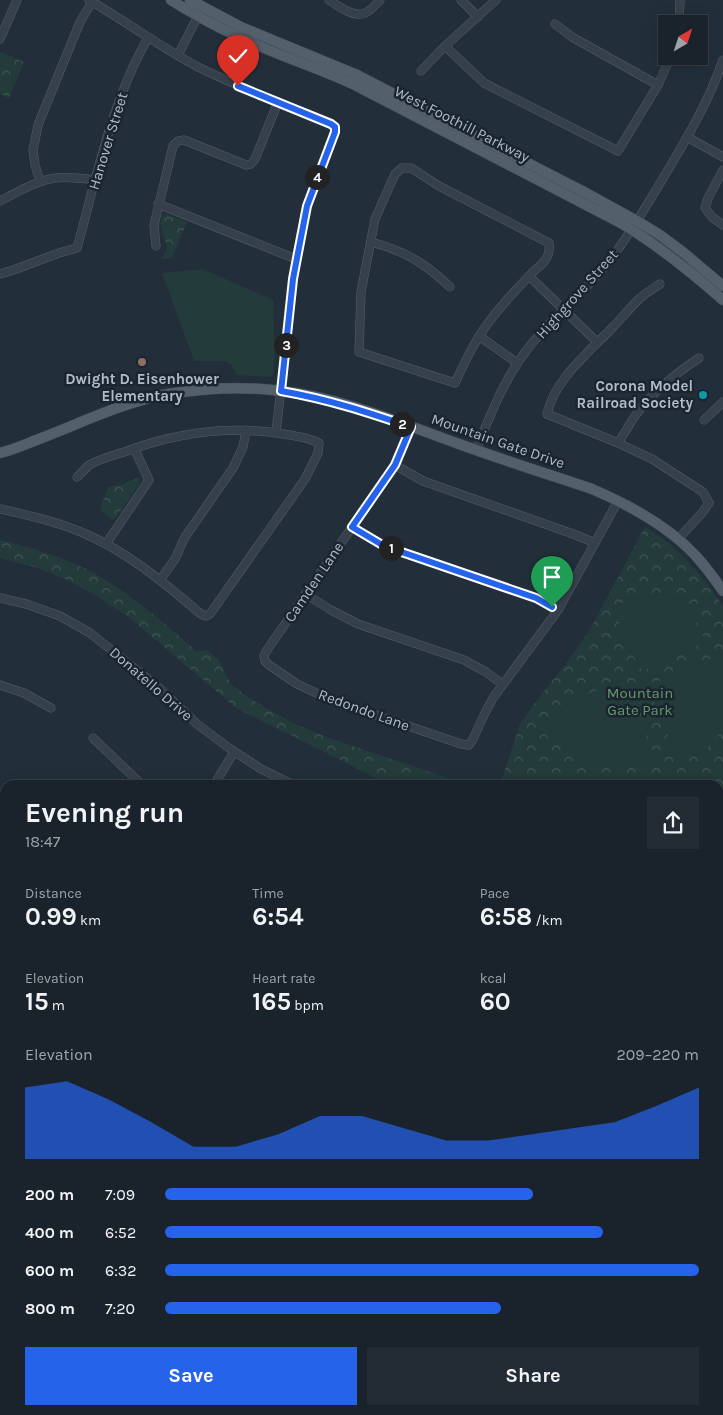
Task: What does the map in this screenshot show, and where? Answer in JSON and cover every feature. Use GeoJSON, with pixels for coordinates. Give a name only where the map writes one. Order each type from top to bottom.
{"type":"FeatureCollection","features":[{"type":"Feature","properties":{"kind":"main road","name":"West Foothill Parkway"},"geometry":{"type":"LineString","coordinates":[[171,0],[237,36],[355,85],[635,225],[660,235],[723,286]]}},
{"type":"Feature","properties":{"kind":"main road","name":"West Foothill Parkway"},"geometry":{"type":"LineString","coordinates":[[190,0],[241,27],[355,74],[560,180],[635,225],[654,244],[680,263],[723,300]]}},
{"type":"Feature","properties":{"kind":"main road","name":"Mountain Gate Drive"},"geometry":{"type":"LineString","coordinates":[[0,453],[116,409],[167,394],[227,388],[281,391],[314,396],[592,489],[618,501],[678,539],[694,554],[723,591]]}},
{"type":"Feature","properties":{"kind":"street"},"geometry":{"type":"LineString","coordinates":[[0,39],[17,0]]}},
{"type":"Feature","properties":{"kind":"street"},"geometry":{"type":"LineString","coordinates":[[329,0],[359,15],[369,11],[380,0]]}},
{"type":"Feature","properties":{"kind":"street"},"geometry":{"type":"LineString","coordinates":[[461,0],[478,17]]}},
{"type":"Feature","properties":{"kind":"street"},"geometry":{"type":"LineString","coordinates":[[421,71],[445,46],[496,0]]}},
{"type":"Feature","properties":{"kind":"street"},"geometry":{"type":"LineString","coordinates":[[679,15],[680,0]]}},
{"type":"Feature","properties":{"kind":"street"},"geometry":{"type":"LineString","coordinates":[[40,181],[33,150],[38,125],[90,1],[148,38],[200,67],[238,86],[335,127],[335,132],[307,206],[296,259],[276,432]]}},
{"type":"Feature","properties":{"kind":"street"},"geometry":{"type":"LineString","coordinates":[[178,55],[198,16]]}},
{"type":"Feature","properties":{"kind":"street"},"geometry":{"type":"LineString","coordinates":[[555,24],[572,37],[658,85]]}},
{"type":"Feature","properties":{"kind":"street","name":"Hanover Street"},"geometry":{"type":"LineString","coordinates":[[0,274],[60,252],[77,248],[114,115],[136,58],[148,38]]}},
{"type":"Feature","properties":{"kind":"street"},"geometry":{"type":"LineString","coordinates":[[445,46],[484,83],[618,151],[658,85],[667,65]]}},
{"type":"Feature","properties":{"kind":"street","name":"Highgrove Street"},"geometry":{"type":"LineString","coordinates":[[476,450],[496,402],[517,363],[539,335],[606,266],[635,225],[687,137],[714,86],[723,60]]}},
{"type":"Feature","properties":{"kind":"street"},"geometry":{"type":"LineString","coordinates":[[156,246],[154,225],[173,146],[178,141],[184,140],[246,165],[251,164],[256,159],[278,102]]}},
{"type":"Feature","properties":{"kind":"street"},"geometry":{"type":"LineString","coordinates":[[687,137],[723,157]]}},
{"type":"Feature","properties":{"kind":"street"},"geometry":{"type":"LineString","coordinates":[[402,168],[411,168],[439,186],[549,243],[550,251],[547,259],[496,314],[479,336],[466,358],[455,383],[359,352],[361,292],[371,242],[376,219],[395,174],[402,168]]}},
{"type":"Feature","properties":{"kind":"street"},"geometry":{"type":"LineString","coordinates":[[723,170],[708,198],[705,208],[712,217],[723,225]]}},
{"type":"Feature","properties":{"kind":"street"},"geometry":{"type":"LineString","coordinates":[[0,201],[40,181],[58,178],[96,180]]}},
{"type":"Feature","properties":{"kind":"street"},"geometry":{"type":"LineString","coordinates":[[158,204],[296,259]]}},
{"type":"Feature","properties":{"kind":"street"},"geometry":{"type":"LineString","coordinates":[[371,242],[393,248],[416,260],[433,271],[450,287]]}},
{"type":"Feature","properties":{"kind":"street"},"geometry":{"type":"LineString","coordinates":[[530,276],[597,342]]}},
{"type":"Feature","properties":{"kind":"street"},"geometry":{"type":"LineString","coordinates":[[660,284],[640,298],[582,356],[550,403],[547,414],[652,459],[703,492],[709,503],[702,514],[678,539]]}},
{"type":"Feature","properties":{"kind":"street"},"geometry":{"type":"LineString","coordinates":[[479,336],[517,363]]}},
{"type":"Feature","properties":{"kind":"street"},"geometry":{"type":"LineString","coordinates":[[618,443],[646,402],[676,374],[698,358]]}},
{"type":"Feature","properties":{"kind":"street"},"geometry":{"type":"LineString","coordinates":[[704,420],[723,402]]}},
{"type":"Feature","properties":{"kind":"street","name":"Camden Lane"},"geometry":{"type":"LineString","coordinates":[[265,661],[264,656],[267,650],[395,465],[411,427]]}},
{"type":"Feature","properties":{"kind":"street"},"geometry":{"type":"LineString","coordinates":[[160,580],[175,559],[185,537],[233,468],[243,447],[246,430]]}},
{"type":"Feature","properties":{"kind":"street"},"geometry":{"type":"LineString","coordinates":[[0,509],[55,523],[81,532],[106,544],[132,559],[206,616],[210,614],[305,479],[318,454],[319,443],[312,439],[276,432],[246,430],[187,434],[158,440],[90,465],[77,477]]}},
{"type":"Feature","properties":{"kind":"street"},"geometry":{"type":"LineString","coordinates":[[106,544],[149,480],[134,448]]}},
{"type":"Feature","properties":{"kind":"street"},"geometry":{"type":"LineString","coordinates":[[395,465],[423,482],[595,543]]}},
{"type":"Feature","properties":{"kind":"street"},"geometry":{"type":"LineString","coordinates":[[305,594],[358,624],[464,660],[486,672],[502,684],[558,610],[618,501]]}},
{"type":"Feature","properties":{"kind":"street"},"geometry":{"type":"LineString","coordinates":[[352,527],[384,546],[536,598],[558,610]]}},
{"type":"Feature","properties":{"kind":"street","name":"Donatello Drive"},"geometry":{"type":"LineString","coordinates":[[0,598],[26,604],[60,616],[90,632],[158,687],[198,724],[234,752],[261,769],[284,780]]}},
{"type":"Feature","properties":{"kind":"street","name":"Redondo Lane"},"geometry":{"type":"LineString","coordinates":[[265,661],[297,684],[329,699],[461,744],[469,745],[502,684]]}},
{"type":"Feature","properties":{"kind":"street"},"geometry":{"type":"LineString","coordinates":[[0,686],[24,693],[52,708]]}},
{"type":"Feature","properties":{"kind":"street"},"geometry":{"type":"LineString","coordinates":[[93,738],[137,780]]}},
{"type":"Feature","properties":{"kind":"street"},"geometry":{"type":"LineString","coordinates":[[217,780],[234,752]]}},
{"type":"Feature","properties":{"kind":"green space"},"geometry":{"type":"Polygon","coordinates":[[[0,52],[24,62],[9,98],[0,94],[0,52]]]}},
{"type":"Feature","properties":{"kind":"green space"},"geometry":{"type":"Polygon","coordinates":[[[164,214],[187,222],[172,258],[159,259],[163,257],[167,248],[161,227],[164,214]]]}},
{"type":"Feature","properties":{"kind":"green space"},"geometry":{"type":"Polygon","coordinates":[[[203,269],[273,300],[275,349],[273,375],[270,377],[237,375],[231,365],[225,361],[194,361],[162,273],[203,269]]]}},
{"type":"Feature","properties":{"kind":"green space"},"geometry":{"type":"Polygon","coordinates":[[[139,477],[140,483],[114,520],[100,510],[108,487],[123,484],[139,477]]]}},
{"type":"Feature","properties":{"kind":"green space","name":"Mountain Gate Park"},"geometry":{"type":"Polygon","coordinates":[[[645,527],[679,552],[698,573],[723,606],[723,780],[502,780],[520,724],[589,631],[645,527]]]}},
{"type":"Feature","properties":{"kind":"green space"},"geometry":{"type":"Polygon","coordinates":[[[0,540],[56,556],[88,570],[117,587],[144,607],[196,651],[207,650],[219,660],[231,684],[249,698],[293,723],[329,738],[452,780],[379,780],[236,708],[130,618],[98,597],[71,582],[38,568],[0,558],[0,540]]]}},
{"type":"Feature","properties":{"kind":"green space"},"geometry":{"type":"Polygon","coordinates":[[[663,594],[683,606],[694,620],[706,641],[649,669],[643,670],[638,666],[613,608],[631,600],[663,594]]]}},
{"type":"Feature","properties":{"kind":"green space"},"geometry":{"type":"Polygon","coordinates":[[[723,654],[723,729],[707,748],[680,764],[649,688],[653,682],[723,654]]]}},
{"type":"Feature","properties":{"kind":"green space"},"geometry":{"type":"Polygon","coordinates":[[[622,680],[631,685],[654,760],[621,768],[601,766],[581,759],[564,747],[544,719],[613,681],[622,680]]]}},
{"type":"Feature","properties":{"kind":"place","name":"Dwight D. Eisenhower Elementary"},"geometry":{"type":"Point","coordinates":[142,362]}},
{"type":"Feature","properties":{"kind":"place","name":"Corona Model Railroad Society"},"geometry":{"type":"Point","coordinates":[703,395]}},
{"type":"Feature","properties":{"kind":"route"},"geometry":{"type":"LineString","coordinates":[[238,86],[335,127],[335,132],[307,206],[296,259],[281,391],[314,396],[411,427],[395,465],[352,527],[384,546],[536,598],[552,607]]}}]}
